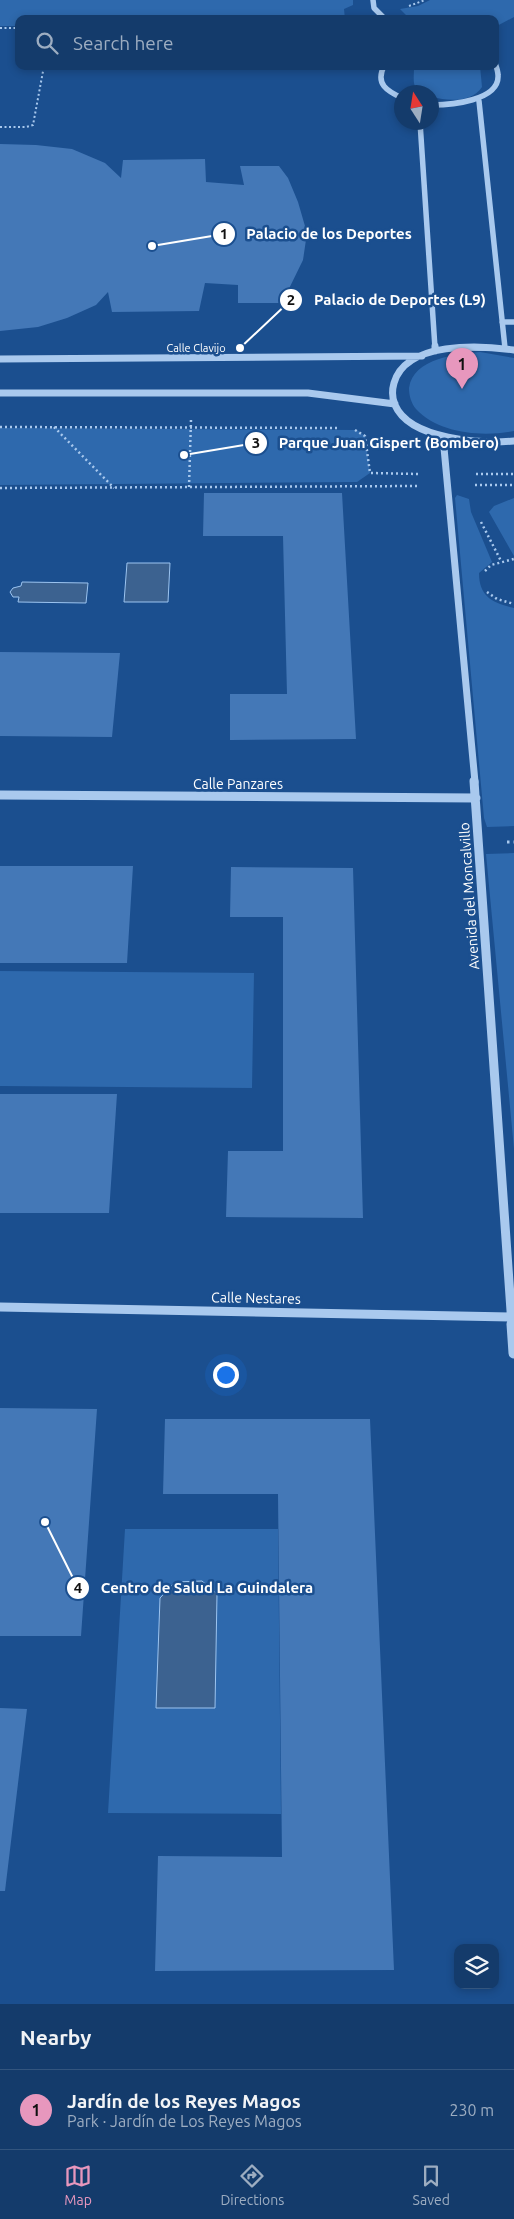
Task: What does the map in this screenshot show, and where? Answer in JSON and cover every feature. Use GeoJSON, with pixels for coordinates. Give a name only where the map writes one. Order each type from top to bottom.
{"type":"FeatureCollection","features":[{"type":"Feature","properties":{"kind":"street"},"geometry":{"type":"LineString","coordinates":[[373,0],[377,15]]}},
{"type":"Feature","properties":{"kind":"street"},"geometry":{"type":"LineString","coordinates":[[499,68],[505,75]]}},
{"type":"Feature","properties":{"kind":"street"},"geometry":{"type":"LineString","coordinates":[[382,70],[380,74],[381,82],[394,93]]}},
{"type":"Feature","properties":{"kind":"street"},"geometry":{"type":"LineString","coordinates":[[439,105],[460,105],[479,101],[494,95],[503,87]]}},
{"type":"Feature","properties":{"kind":"street"},"geometry":{"type":"LineString","coordinates":[[479,101],[505,348]]}},
{"type":"Feature","properties":{"kind":"street"},"geometry":{"type":"LineString","coordinates":[[421,130],[435,351]]}},
{"type":"Feature","properties":{"kind":"street"},"geometry":{"type":"LineString","coordinates":[[502,322],[514,322]]}},
{"type":"Feature","properties":{"kind":"street"},"geometry":{"type":"LineString","coordinates":[[514,350],[481,345],[457,346],[435,351],[422,356],[406,366],[396,378],[392,391],[395,404],[413,423],[443,437],[464,442],[514,441]]}},
{"type":"Feature","properties":{"kind":"street","name":"Calle Clavijo"},"geometry":{"type":"LineString","coordinates":[[0,359],[422,356]]}},
{"type":"Feature","properties":{"kind":"street"},"geometry":{"type":"LineString","coordinates":[[0,393],[308,393],[395,404]]}},
{"type":"Feature","properties":{"kind":"street","name":"Avenida del Moncalvillo"},"geometry":{"type":"LineString","coordinates":[[443,437],[476,798],[514,1353]]}},
{"type":"Feature","properties":{"kind":"street","name":"Calle Panzares"},"geometry":{"type":"LineString","coordinates":[[0,796],[476,798]]}},
{"type":"Feature","properties":{"kind":"street","name":"Calle Nestares"},"geometry":{"type":"LineString","coordinates":[[0,1307],[511,1317]]}},
{"type":"Feature","properties":{"kind":"path"},"geometry":{"type":"LineString","coordinates":[[0,28],[15,28]]}},
{"type":"Feature","properties":{"kind":"path"},"geometry":{"type":"LineString","coordinates":[[0,127],[26,127],[33,125],[43,70]]}},
{"type":"Feature","properties":{"kind":"path"},"geometry":{"type":"LineString","coordinates":[[432,303],[500,303]]}},
{"type":"Feature","properties":{"kind":"path"},"geometry":{"type":"LineString","coordinates":[[20,393],[114,488]]}},
{"type":"Feature","properties":{"kind":"path"},"geometry":{"type":"LineString","coordinates":[[190,487],[192,393]]}},
{"type":"Feature","properties":{"kind":"path"},"geometry":{"type":"LineString","coordinates":[[0,427],[343,428]]}},
{"type":"Feature","properties":{"kind":"path"},"geometry":{"type":"LineString","coordinates":[[350,429],[357,430],[365,436],[370,473]]}},
{"type":"Feature","properties":{"kind":"path"},"geometry":{"type":"LineString","coordinates":[[0,488],[514,485]]}},
{"type":"Feature","properties":{"kind":"path"},"geometry":{"type":"LineString","coordinates":[[480,518],[501,561]]}},
{"type":"Feature","properties":{"kind":"path"},"geometry":{"type":"LineString","coordinates":[[482,578],[485,571],[491,565],[514,559]]}},
{"type":"Feature","properties":{"kind":"path"},"geometry":{"type":"LineString","coordinates":[[483,586],[488,593],[497,599],[514,604]]}},
{"type":"Feature","properties":{"kind":"shaded area"},"geometry":{"type":"Polygon","coordinates":[[[0,0],[353,0],[353,5],[344,9],[345,15],[15,15],[15,26],[0,26],[0,0]]]}},
{"type":"Feature","properties":{"kind":"shaded area"},"geometry":{"type":"Polygon","coordinates":[[[430,0],[514,0],[514,17],[499,25],[499,15],[406,15],[400,9],[418,6],[430,0]]]}},
{"type":"Feature","properties":{"kind":"shaded area"},"geometry":{"type":"Polygon","coordinates":[[[414,70],[480,70],[482,87],[472,96],[452,100],[439,98],[439,85],[415,85],[414,70]]]}},
{"type":"Feature","properties":{"kind":"shaded area"},"geometry":{"type":"Polygon","coordinates":[[[480,352],[514,358],[514,431],[489,434],[449,429],[426,417],[416,409],[412,402],[409,388],[412,378],[427,364],[448,356],[480,352]]]}},
{"type":"Feature","properties":{"kind":"shaded area"},"geometry":{"type":"Polygon","coordinates":[[[0,428],[357,430],[365,436],[370,473],[357,482],[0,485],[0,428]]]}},
{"type":"Feature","properties":{"kind":"shaded area"},"geometry":{"type":"Polygon","coordinates":[[[457,495],[469,499],[471,512],[492,562],[479,573],[482,588],[489,598],[514,608],[514,826],[487,827],[484,818],[455,498],[457,495]]]}},
{"type":"Feature","properties":{"kind":"shaded area"},"geometry":{"type":"Polygon","coordinates":[[[514,498],[514,556],[489,512],[494,506],[514,498]]]}},
{"type":"Feature","properties":{"kind":"shaded area"},"geometry":{"type":"Polygon","coordinates":[[[127,563],[170,563],[168,602],[124,602],[127,563]]]}},
{"type":"Feature","properties":{"kind":"shaded area"},"geometry":{"type":"Polygon","coordinates":[[[22,582],[88,583],[86,603],[18,602],[19,597],[13,597],[10,592],[13,588],[21,586],[22,582]]]}},
{"type":"Feature","properties":{"kind":"shaded area"},"geometry":{"type":"Polygon","coordinates":[[[514,853],[514,1149],[486,854],[514,853]]]}},
{"type":"Feature","properties":{"kind":"shaded area"},"geometry":{"type":"Polygon","coordinates":[[[0,971],[254,973],[252,1088],[0,1086],[0,971]]]}},
{"type":"Feature","properties":{"kind":"shaded area"},"geometry":{"type":"Polygon","coordinates":[[[125,1529],[278,1529],[281,1814],[108,1813],[125,1529]]]}},
{"type":"Feature","properties":{"kind":"shaded area"},"geometry":{"type":"Polygon","coordinates":[[[202,1581],[217,1594],[215,1708],[156,1708],[160,1598],[175,1582],[202,1581]]]}},
{"type":"Feature","properties":{"kind":"building"},"geometry":{"type":"Polygon","coordinates":[[[0,144],[72,149],[105,163],[121,178],[123,160],[205,159],[206,182],[244,185],[240,166],[279,166],[288,178],[298,202],[307,233],[303,260],[282,303],[238,303],[238,285],[205,283],[199,311],[112,312],[108,292],[96,305],[67,318],[38,327],[0,331],[0,144]]]}},
{"type":"Feature","properties":{"kind":"building"},"geometry":{"type":"Polygon","coordinates":[[[204,493],[342,493],[356,739],[230,740],[230,694],[287,694],[283,536],[203,536],[204,493]]]}},
{"type":"Feature","properties":{"kind":"building"},"geometry":{"type":"Polygon","coordinates":[[[0,652],[120,653],[112,737],[0,736],[0,652]]]}},
{"type":"Feature","properties":{"kind":"building"},"geometry":{"type":"Polygon","coordinates":[[[0,866],[133,866],[127,963],[0,963],[0,866]]]}},
{"type":"Feature","properties":{"kind":"building"},"geometry":{"type":"Polygon","coordinates":[[[231,867],[353,868],[363,1218],[226,1217],[228,1151],[283,1151],[283,917],[230,917],[231,867]]]}},
{"type":"Feature","properties":{"kind":"building"},"geometry":{"type":"Polygon","coordinates":[[[0,1094],[117,1094],[109,1213],[0,1213],[0,1094]]]}},
{"type":"Feature","properties":{"kind":"building"},"geometry":{"type":"Polygon","coordinates":[[[0,1408],[97,1409],[81,1636],[0,1636],[0,1408]]]}},
{"type":"Feature","properties":{"kind":"building"},"geometry":{"type":"Polygon","coordinates":[[[165,1419],[370,1419],[394,1970],[155,1971],[158,1856],[282,1857],[278,1494],[163,1494],[165,1419]]]}},
{"type":"Feature","properties":{"kind":"building"},"geometry":{"type":"Polygon","coordinates":[[[0,1708],[27,1709],[5,1891],[0,1891],[0,1708]]]}},
{"type":"Feature","properties":{"kind":"place","name":"Palacio de los Deportes"},"geometry":{"type":"Point","coordinates":[152,246]}},
{"type":"Feature","properties":{"kind":"place","name":"Palacio de Deportes (L9)"},"geometry":{"type":"Point","coordinates":[240,348]}},
{"type":"Feature","properties":{"kind":"place","name":"Jardín de los Reyes Magos"},"geometry":{"type":"Point","coordinates":[462,389]}},
{"type":"Feature","properties":{"kind":"place","name":"Parque Juan Gispert (Bombero)"},"geometry":{"type":"Point","coordinates":[184,455]}},
{"type":"Feature","properties":{"kind":"place","name":"Centro de Salud La Guindalera"},"geometry":{"type":"Point","coordinates":[45,1522]}}]}
